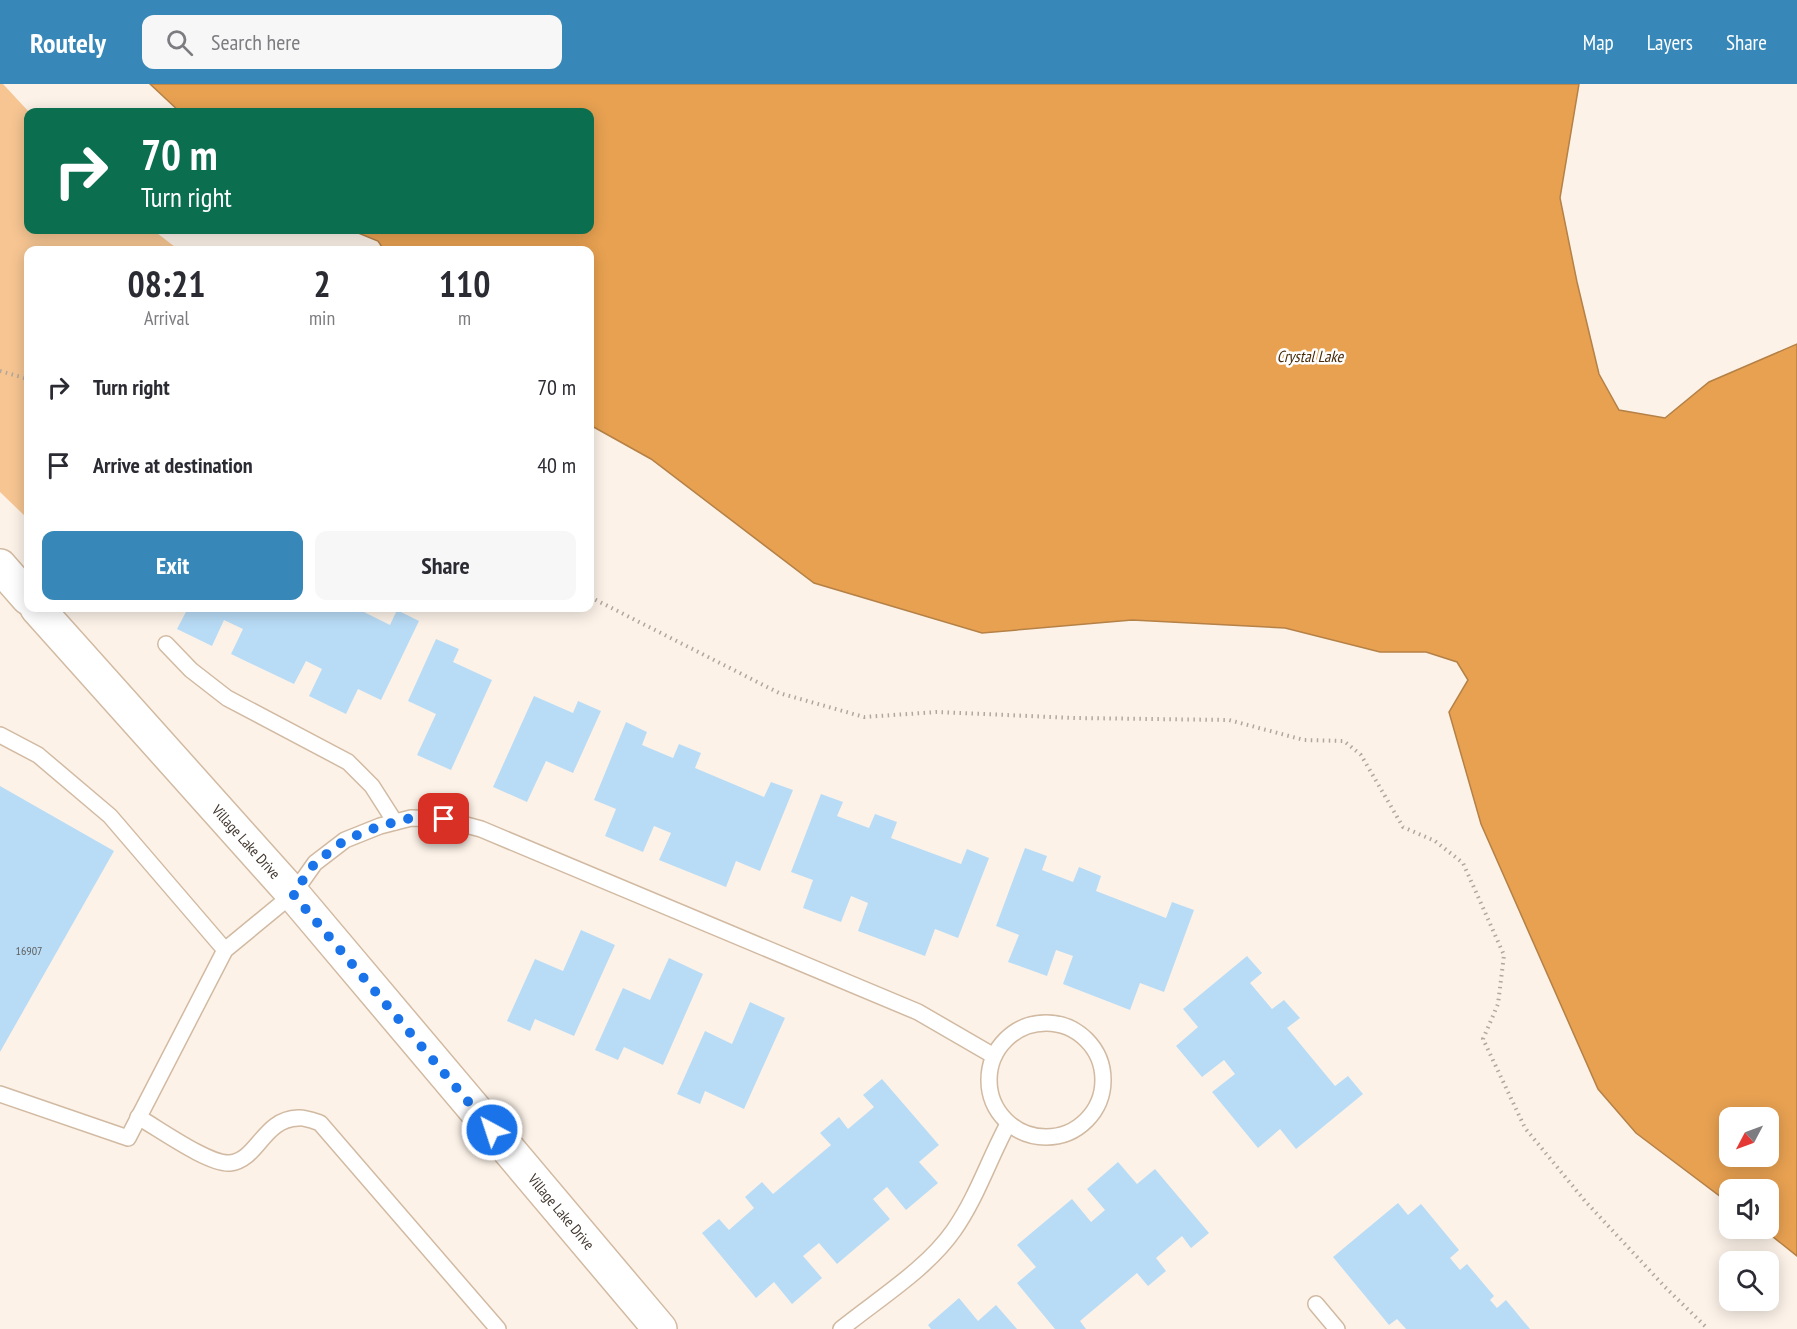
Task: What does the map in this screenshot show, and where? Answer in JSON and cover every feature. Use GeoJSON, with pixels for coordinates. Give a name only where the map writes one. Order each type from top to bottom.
{"type":"FeatureCollection","features":[{"type":"Feature","properties":{"kind":"street"},"geometry":{"type":"LineString","coordinates":[[0,566],[24,593]]}},
{"type":"Feature","properties":{"kind":"street","name":"Village Lake Drive"},"geometry":{"type":"LineString","coordinates":[[41,612],[293,894],[660,1329]]}},
{"type":"Feature","properties":{"kind":"lane"},"geometry":{"type":"LineString","coordinates":[[166,644],[191,670],[227,698],[348,762],[372,786],[395,822]]}},
{"type":"Feature","properties":{"kind":"lane"},"geometry":{"type":"LineString","coordinates":[[0,735],[38,755],[110,816],[225,950]]}},
{"type":"Feature","properties":{"kind":"lane"},"geometry":{"type":"LineString","coordinates":[[0,1094],[128,1138],[225,950],[293,894],[315,863],[345,840],[380,826],[411,818],[444,819],[481,829],[918,1012],[994,1056]]}},
{"type":"Feature","properties":{"kind":"lane"},"geometry":{"type":"LineString","coordinates":[[1037,1023],[1058,1024],[1076,1032],[1091,1045],[1101,1065],[1103,1084],[1098,1104],[1087,1120],[1070,1132],[1045,1138],[1025,1134],[1008,1124],[995,1108],[989,1089],[990,1064],[999,1046],[1013,1033],[1037,1023]]}},
{"type":"Feature","properties":{"kind":"lane"},"geometry":{"type":"LineString","coordinates":[[138,1117],[208,1159],[229,1163],[246,1157],[276,1124],[298,1118],[320,1123],[498,1329]]}},
{"type":"Feature","properties":{"kind":"lane"},"geometry":{"type":"LineString","coordinates":[[841,1329],[923,1264],[953,1231],[978,1190],[992,1153],[1008,1124]]}},
{"type":"Feature","properties":{"kind":"lane"},"geometry":{"type":"LineString","coordinates":[[1316,1304],[1337,1329]]}},
{"type":"Feature","properties":{"kind":"path"},"geometry":{"type":"LineString","coordinates":[[0,371],[24,378]]}},
{"type":"Feature","properties":{"kind":"path"},"geometry":{"type":"LineString","coordinates":[[594,599],[779,693],[864,717],[937,712],[1132,720],[1229,720],[1304,740],[1344,741],[1361,755],[1403,827],[1435,841],[1463,863],[1504,954],[1498,1004],[1483,1039],[1525,1128],[1585,1201],[1665,1287],[1708,1329]]}},
{"type":"Feature","properties":{"kind":"shaded area"},"geometry":{"type":"Polygon","coordinates":[[[0,84],[3,84],[25,108],[24,234],[158,234],[174,246],[24,246],[24,515],[0,492],[0,84]]]}},
{"type":"Feature","properties":{"kind":"water","name":"Crystal Lake"},"geometry":{"type":"Polygon","coordinates":[[[150,84],[1579,84],[1560,198],[1599,374],[1619,410],[1665,418],[1709,382],[1797,344],[1797,1256],[1776,1239],[1779,1239],[1779,1179],[1719,1179],[1719,1195],[1636,1133],[1598,1089],[1481,824],[1449,712],[1468,680],[1457,662],[1426,652],[1380,652],[1285,628],[1132,620],[982,633],[814,583],[651,459],[594,427],[594,246],[381,246],[378,241],[361,234],[594,234],[594,108],[176,108],[150,84]]]}},
{"type":"Feature","properties":{"kind":"building"},"geometry":{"type":"Polygon","coordinates":[[[186,612],[364,612],[390,625],[396,612],[401,612],[419,621],[381,700],[358,689],[346,714],[309,696],[322,669],[306,661],[294,684],[231,654],[243,629],[224,620],[212,646],[177,629],[186,612]]]}},
{"type":"Feature","properties":{"kind":"building"},"geometry":{"type":"Polygon","coordinates":[[[436,639],[459,649],[453,662],[492,680],[451,770],[417,755],[436,714],[408,701],[436,639]]]}},
{"type":"Feature","properties":{"kind":"building"},"geometry":{"type":"Polygon","coordinates":[[[534,696],[573,713],[578,701],[601,711],[573,773],[546,761],[527,802],[493,787],[534,696]]]}},
{"type":"Feature","properties":{"kind":"building"},"geometry":{"type":"Polygon","coordinates":[[[626,722],[647,732],[642,745],[673,758],[679,744],[701,753],[695,768],[764,797],[771,782],[793,790],[760,871],[736,861],[726,887],[659,860],[671,833],[654,826],[643,852],[605,836],[616,809],[594,800],[626,722]]]}},
{"type":"Feature","properties":{"kind":"building"},"geometry":{"type":"Polygon","coordinates":[[[0,786],[114,851],[0,1052],[0,786]]]}},
{"type":"Feature","properties":{"kind":"building"},"geometry":{"type":"Polygon","coordinates":[[[821,794],[843,802],[837,816],[869,828],[875,814],[897,822],[891,838],[961,864],[967,849],[989,858],[958,938],[935,929],[925,956],[858,931],[868,903],[851,896],[841,922],[803,908],[813,880],[791,872],[821,794]]]}},
{"type":"Feature","properties":{"kind":"building"},"geometry":{"type":"Polygon","coordinates":[[[1025,848],[1047,856],[1042,870],[1073,882],[1079,867],[1101,876],[1096,891],[1166,918],[1172,902],[1194,910],[1164,992],[1140,983],[1130,1010],[1063,984],[1073,956],[1056,950],[1047,976],[1008,962],[1019,935],[996,926],[1025,848]]]}},
{"type":"Feature","properties":{"kind":"building"},"geometry":{"type":"Polygon","coordinates":[[[581,930],[615,945],[574,1036],[535,1019],[530,1031],[507,1021],[535,959],[563,971],[581,930]]]}},
{"type":"Feature","properties":{"kind":"building"},"geometry":{"type":"Polygon","coordinates":[[[1247,956],[1262,973],[1250,983],[1272,1009],[1284,1000],[1300,1018],[1287,1028],[1335,1086],[1348,1076],[1363,1094],[1296,1149],[1280,1129],[1258,1148],[1212,1092],[1235,1074],[1224,1060],[1202,1077],[1176,1046],[1198,1027],[1183,1009],[1247,956]]]}},
{"type":"Feature","properties":{"kind":"building"},"geometry":{"type":"Polygon","coordinates":[[[669,958],[703,974],[663,1065],[624,1047],[618,1060],[595,1050],[623,988],[650,1000],[669,958]]]}},
{"type":"Feature","properties":{"kind":"building"},"geometry":{"type":"Polygon","coordinates":[[[750,1002],[785,1018],[744,1109],[705,1091],[700,1104],[677,1094],[705,1031],[732,1044],[750,1002]]]}},
{"type":"Feature","properties":{"kind":"building"},"geometry":{"type":"Polygon","coordinates":[[[882,1079],[939,1145],[919,1162],[938,1183],[906,1210],[887,1187],[873,1199],[890,1219],[837,1264],[819,1243],[803,1256],[822,1278],[792,1304],[774,1282],[756,1298],[702,1233],[719,1219],[729,1230],[754,1208],[745,1197],[762,1182],[773,1194],[831,1145],[820,1133],[839,1117],[848,1129],[874,1107],[863,1095],[882,1079]]]}},
{"type":"Feature","properties":{"kind":"building"},"geometry":{"type":"Polygon","coordinates":[[[1118,1162],[1137,1184],[1155,1169],[1209,1233],[1191,1248],[1182,1236],[1156,1258],[1166,1271],[1148,1286],[1137,1273],[1080,1321],[1086,1329],[1055,1329],[1017,1283],[1036,1267],[1017,1245],[1072,1199],[1091,1222],[1105,1210],[1087,1189],[1118,1162]]]}},
{"type":"Feature","properties":{"kind":"building"},"geometry":{"type":"Polygon","coordinates":[[[1398,1203],[1408,1215],[1421,1204],[1459,1250],[1450,1258],[1460,1270],[1467,1264],[1494,1296],[1490,1300],[1497,1308],[1506,1300],[1530,1329],[1406,1329],[1397,1319],[1389,1325],[1333,1257],[1398,1203]]]}},
{"type":"Feature","properties":{"kind":"building"},"geometry":{"type":"Polygon","coordinates":[[[959,1298],[978,1321],[996,1305],[1017,1329],[931,1329],[928,1325],[959,1298]]]}},
{"type":"Feature","properties":{"kind":"route"},"geometry":{"type":"LineString","coordinates":[[444,819],[411,818],[380,826],[345,840],[315,863],[293,894],[492,1130]]}}]}
